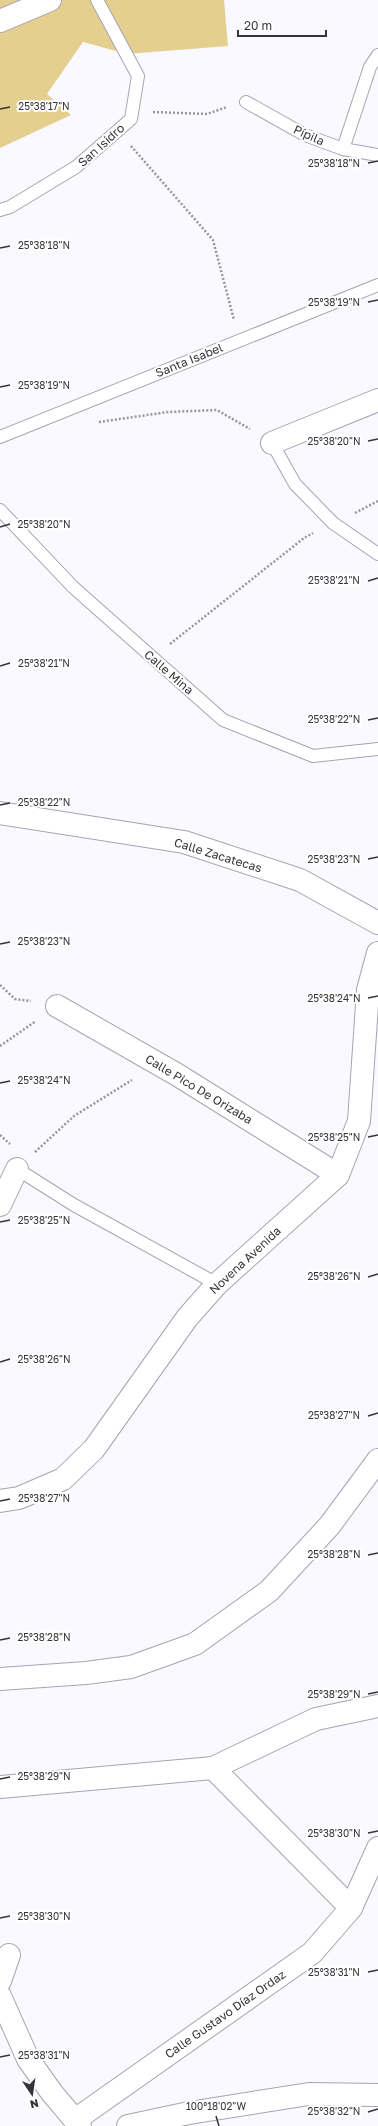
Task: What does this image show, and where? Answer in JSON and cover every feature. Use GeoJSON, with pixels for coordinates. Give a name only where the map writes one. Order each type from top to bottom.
{"type":"FeatureCollection","features":[{"type":"Feature","properties":{"kind":"street"},"geometry":{"type":"LineString","coordinates":[[0,21],[50,0]]}},
{"type":"Feature","properties":{"kind":"street"},"geometry":{"type":"LineString","coordinates":[[272,443],[378,400]]}},
{"type":"Feature","properties":{"kind":"street","name":"Calle Zacatecas"},"geometry":{"type":"LineString","coordinates":[[0,813],[184,842],[300,880],[378,923]]}},
{"type":"Feature","properties":{"kind":"street","name":"Novena Avenida"},"geometry":{"type":"LineString","coordinates":[[0,1501],[19,1498],[63,1480],[89,1454],[187,1318],[217,1284],[338,1176],[359,1121],[368,990],[378,953]]}},
{"type":"Feature","properties":{"kind":"street","name":"Calle Pico De Orizaba"},"geometry":{"type":"LineString","coordinates":[[58,1006],[158,1064],[338,1176]]}},
{"type":"Feature","properties":{"kind":"street"},"geometry":{"type":"LineString","coordinates":[[0,1205],[17,1168]]}},
{"type":"Feature","properties":{"kind":"street"},"geometry":{"type":"LineString","coordinates":[[0,1679],[86,1673],[131,1667],[195,1644],[269,1591],[330,1525],[378,1460]]}},
{"type":"Feature","properties":{"kind":"street"},"geometry":{"type":"LineString","coordinates":[[0,1787],[213,1768],[316,1719],[378,1706]]}},
{"type":"Feature","properties":{"kind":"street"},"geometry":{"type":"LineString","coordinates":[[213,1768],[351,1908]]}},
{"type":"Feature","properties":{"kind":"street","name":"Calle Gustavo Díaz Ordaz"},"geometry":{"type":"LineString","coordinates":[[78,2123],[312,1953],[351,1908],[378,1848]]}},
{"type":"Feature","properties":{"kind":"street"},"geometry":{"type":"LineString","coordinates":[[0,1981],[9,1955]]}},
{"type":"Feature","properties":{"kind":"street"},"geometry":{"type":"LineString","coordinates":[[0,1996],[28,2059],[52,2094],[78,2123]]}},
{"type":"Feature","properties":{"kind":"street"},"geometry":{"type":"LineString","coordinates":[[128,2126],[190,2113],[309,2094],[378,2095]]}},
{"type":"Feature","properties":{"kind":"lane","name":"San Isidro"},"geometry":{"type":"LineString","coordinates":[[0,210],[10,207],[76,167],[131,118],[138,76],[97,0]]}},
{"type":"Feature","properties":{"kind":"lane"},"geometry":{"type":"LineString","coordinates":[[343,149],[370,67],[378,55]]}},
{"type":"Feature","properties":{"kind":"lane","name":"Pípila"},"geometry":{"type":"LineString","coordinates":[[246,102],[305,135],[343,149],[378,155]]}},
{"type":"Feature","properties":{"kind":"lane","name":"Santa Isabel"},"geometry":{"type":"LineString","coordinates":[[0,437],[378,285]]}},
{"type":"Feature","properties":{"kind":"lane"},"geometry":{"type":"LineString","coordinates":[[272,443],[295,484],[334,523],[378,554]]}},
{"type":"Feature","properties":{"kind":"lane","name":"Calle Mina"},"geometry":{"type":"LineString","coordinates":[[0,510],[74,587],[223,720],[313,756],[378,749]]}},
{"type":"Feature","properties":{"kind":"lane"},"geometry":{"type":"LineString","coordinates":[[17,1168],[74,1205],[217,1284]]}},
{"type":"Feature","properties":{"kind":"path"},"geometry":{"type":"LineString","coordinates":[[132,112],[207,114],[246,102]]}},
{"type":"Feature","properties":{"kind":"path"},"geometry":{"type":"LineString","coordinates":[[117,131],[213,240],[239,340]]}},
{"type":"Feature","properties":{"kind":"path"},"geometry":{"type":"LineString","coordinates":[[96,422],[168,412],[217,410],[272,443]]}},
{"type":"Feature","properties":{"kind":"path"},"geometry":{"type":"LineString","coordinates":[[152,657],[304,538],[378,501]]}},
{"type":"Feature","properties":{"kind":"path"},"geometry":{"type":"LineString","coordinates":[[0,986],[14,999],[58,1006]]}},
{"type":"Feature","properties":{"kind":"path"},"geometry":{"type":"LineString","coordinates":[[0,1046],[58,1006]]}},
{"type":"Feature","properties":{"kind":"path"},"geometry":{"type":"LineString","coordinates":[[17,1168],[74,1116],[158,1064]]}},
{"type":"Feature","properties":{"kind":"shaded area"},"geometry":{"type":"Polygon","coordinates":[[[0,0],[224,0],[228,46],[127,54],[83,42],[47,94],[71,115],[0,148],[0,0]]]}}]}
